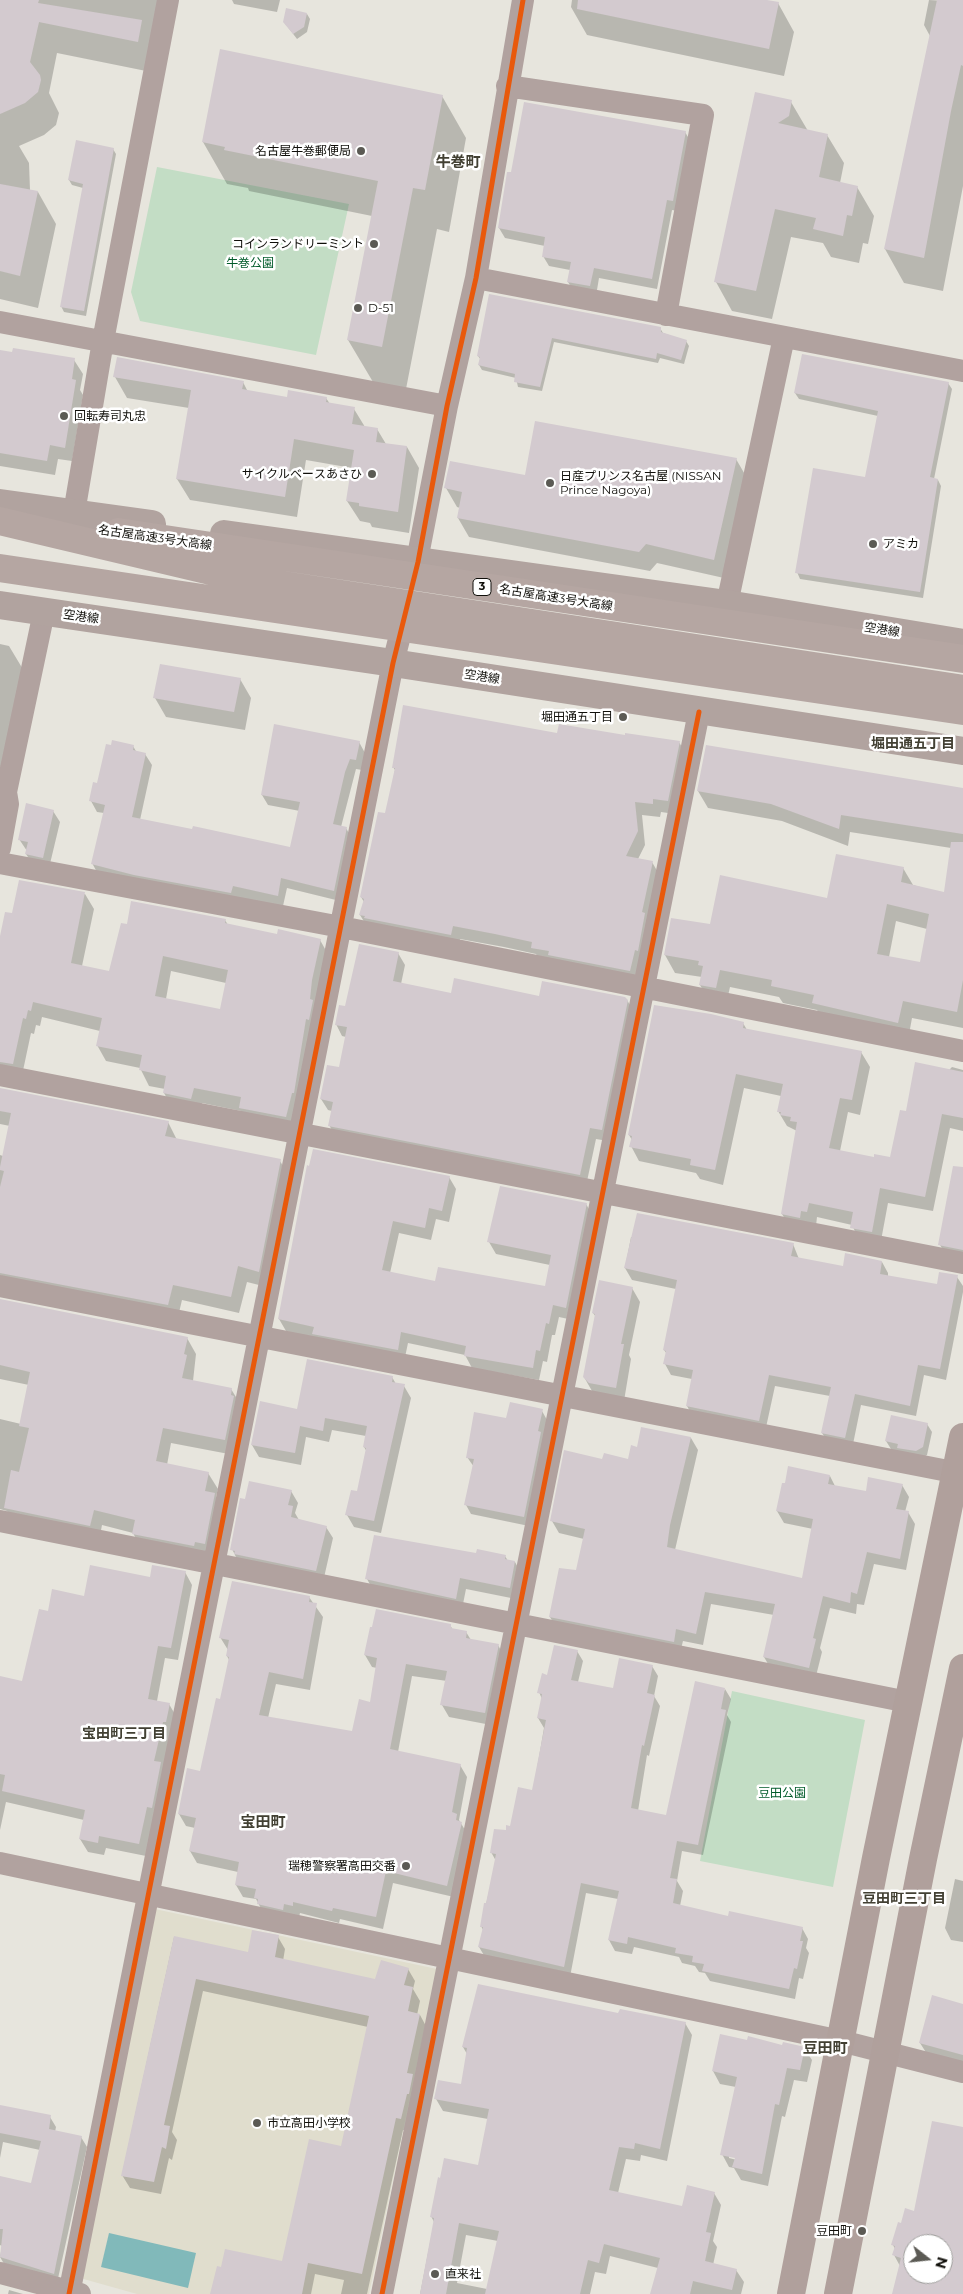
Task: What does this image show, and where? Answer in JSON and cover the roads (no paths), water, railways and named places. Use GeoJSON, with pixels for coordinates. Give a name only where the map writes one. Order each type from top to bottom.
{"type":"FeatureCollection","features":[{"type":"Feature","properties":{"kind":"highway","name":"名古屋高速3号大高線"},"geometry":{"type":"LineString","coordinates":[[0,515],[963,660]]}},
{"type":"Feature","properties":{"kind":"highway"},"geometry":{"type":"LineString","coordinates":[[0,521],[244,579],[963,689]]}},
{"type":"Feature","properties":{"kind":"highway"},"geometry":{"type":"LineString","coordinates":[[0,568],[963,711]]}},
{"type":"Feature","properties":{"kind":"main road","name":"空港線"},"geometry":{"type":"LineString","coordinates":[[0,503],[727,604],[963,643]]}},
{"type":"Feature","properties":{"kind":"main road","name":"空港線"},"geometry":{"type":"LineString","coordinates":[[0,605],[393,663],[698,712],[963,751]]}},
{"type":"Feature","properties":{"kind":"street"},"geometry":{"type":"LineString","coordinates":[[74,514],[103,341],[168,0]]}},
{"type":"Feature","properties":{"kind":"street"},"geometry":{"type":"LineString","coordinates":[[0,2273],[73,2293],[148,1895],[393,663],[418,562],[447,406],[476,278],[522,0]]}},
{"type":"Feature","properties":{"kind":"street"},"geometry":{"type":"LineString","coordinates":[[507,86],[703,115],[666,314]]}},
{"type":"Feature","properties":{"kind":"street"},"geometry":{"type":"LineString","coordinates":[[476,278],[963,371]]}},
{"type":"Feature","properties":{"kind":"street"},"geometry":{"type":"LineString","coordinates":[[0,322],[447,406]]}},
{"type":"Feature","properties":{"kind":"street"},"geometry":{"type":"LineString","coordinates":[[727,604],[784,337]]}},
{"type":"Feature","properties":{"kind":"street"},"geometry":{"type":"LineString","coordinates":[[0,848],[8,804],[6,792],[44,612]]}},
{"type":"Feature","properties":{"kind":"street"},"geometry":{"type":"LineString","coordinates":[[382,2294],[698,712]]}},
{"type":"Feature","properties":{"kind":"street"},"geometry":{"type":"LineString","coordinates":[[0,863],[341,927],[963,1051]]}},
{"type":"Feature","properties":{"kind":"street"},"geometry":{"type":"LineString","coordinates":[[0,1075],[963,1263]]}},
{"type":"Feature","properties":{"kind":"street"},"geometry":{"type":"LineString","coordinates":[[0,1286],[959,1474]]}},
{"type":"Feature","properties":{"kind":"street"},"geometry":{"type":"LineString","coordinates":[[791,2294],[908,1702],[959,1474],[963,1437]]}},
{"type":"Feature","properties":{"kind":"street"},"geometry":{"type":"LineString","coordinates":[[0,1521],[908,1702]]}},
{"type":"Feature","properties":{"kind":"street"},"geometry":{"type":"LineString","coordinates":[[838,2294],[887,2052],[923,1859],[958,1714],[963,1668]]}},
{"type":"Feature","properties":{"kind":"street"},"geometry":{"type":"LineString","coordinates":[[0,1864],[842,2041],[963,2072]]}},
{"type":"Feature","properties":{"kind":"water"},"geometry":{"type":"Polygon","coordinates":[[[109,2233],[196,2253],[188,2288],[101,2267],[109,2233]]]}},
{"type":"Feature","properties":{"kind":"place","name":"名古屋牛巻郵便局"},"geometry":{"type":"Point","coordinates":[361,151]}},
{"type":"Feature","properties":{"kind":"place","name":"コインランドリーミント"},"geometry":{"type":"Point","coordinates":[374,244]}},
{"type":"Feature","properties":{"kind":"place","name":"D-51"},"geometry":{"type":"Point","coordinates":[358,308]}},
{"type":"Feature","properties":{"kind":"place","name":"回転寿司丸忠"},"geometry":{"type":"Point","coordinates":[64,416]}},
{"type":"Feature","properties":{"kind":"place","name":"サイクルベースあさひ"},"geometry":{"type":"Point","coordinates":[372,474]}},
{"type":"Feature","properties":{"kind":"place","name":"日産プリンス名古屋 (NISSAN Prince Nagoya)"},"geometry":{"type":"Point","coordinates":[550,483]}},
{"type":"Feature","properties":{"kind":"place","name":"アミカ"},"geometry":{"type":"Point","coordinates":[873,544]}},
{"type":"Feature","properties":{"kind":"place","name":"堀田通五丁目"},"geometry":{"type":"Point","coordinates":[623,717]}},
{"type":"Feature","properties":{"kind":"place","name":"瑞穂警察署高田交番"},"geometry":{"type":"Point","coordinates":[406,1866]}},
{"type":"Feature","properties":{"kind":"place","name":"市立高田小学校"},"geometry":{"type":"Point","coordinates":[257,2123]}},
{"type":"Feature","properties":{"kind":"place","name":"豆田町"},"geometry":{"type":"Point","coordinates":[862,2231]}},
{"type":"Feature","properties":{"kind":"place","name":"直来社"},"geometry":{"type":"Point","coordinates":[435,2274]}},
{"type":"Feature","properties":{"kind":"district","name":"牛巻町"},"geometry":{"type":"Point","coordinates":[458,163]}},
{"type":"Feature","properties":{"kind":"district","name":"堀田通五丁目"},"geometry":{"type":"Point","coordinates":[913,744]}},
{"type":"Feature","properties":{"kind":"district","name":"宝田町三丁目"},"geometry":{"type":"Point","coordinates":[124,1734]}},
{"type":"Feature","properties":{"kind":"district","name":"宝田町"},"geometry":{"type":"Point","coordinates":[263,1823]}},
{"type":"Feature","properties":{"kind":"district","name":"豆田町三丁目"},"geometry":{"type":"Point","coordinates":[904,1899]}},
{"type":"Feature","properties":{"kind":"district","name":"豆田町"},"geometry":{"type":"Point","coordinates":[825,2049]}},
{"type":"Feature","properties":{"kind":"park label","name":"牛巻公園"},"geometry":{"type":"Point","coordinates":[250,263]}},
{"type":"Feature","properties":{"kind":"park label","name":"豆田公園"},"geometry":{"type":"Point","coordinates":[782,1793]}}]}
